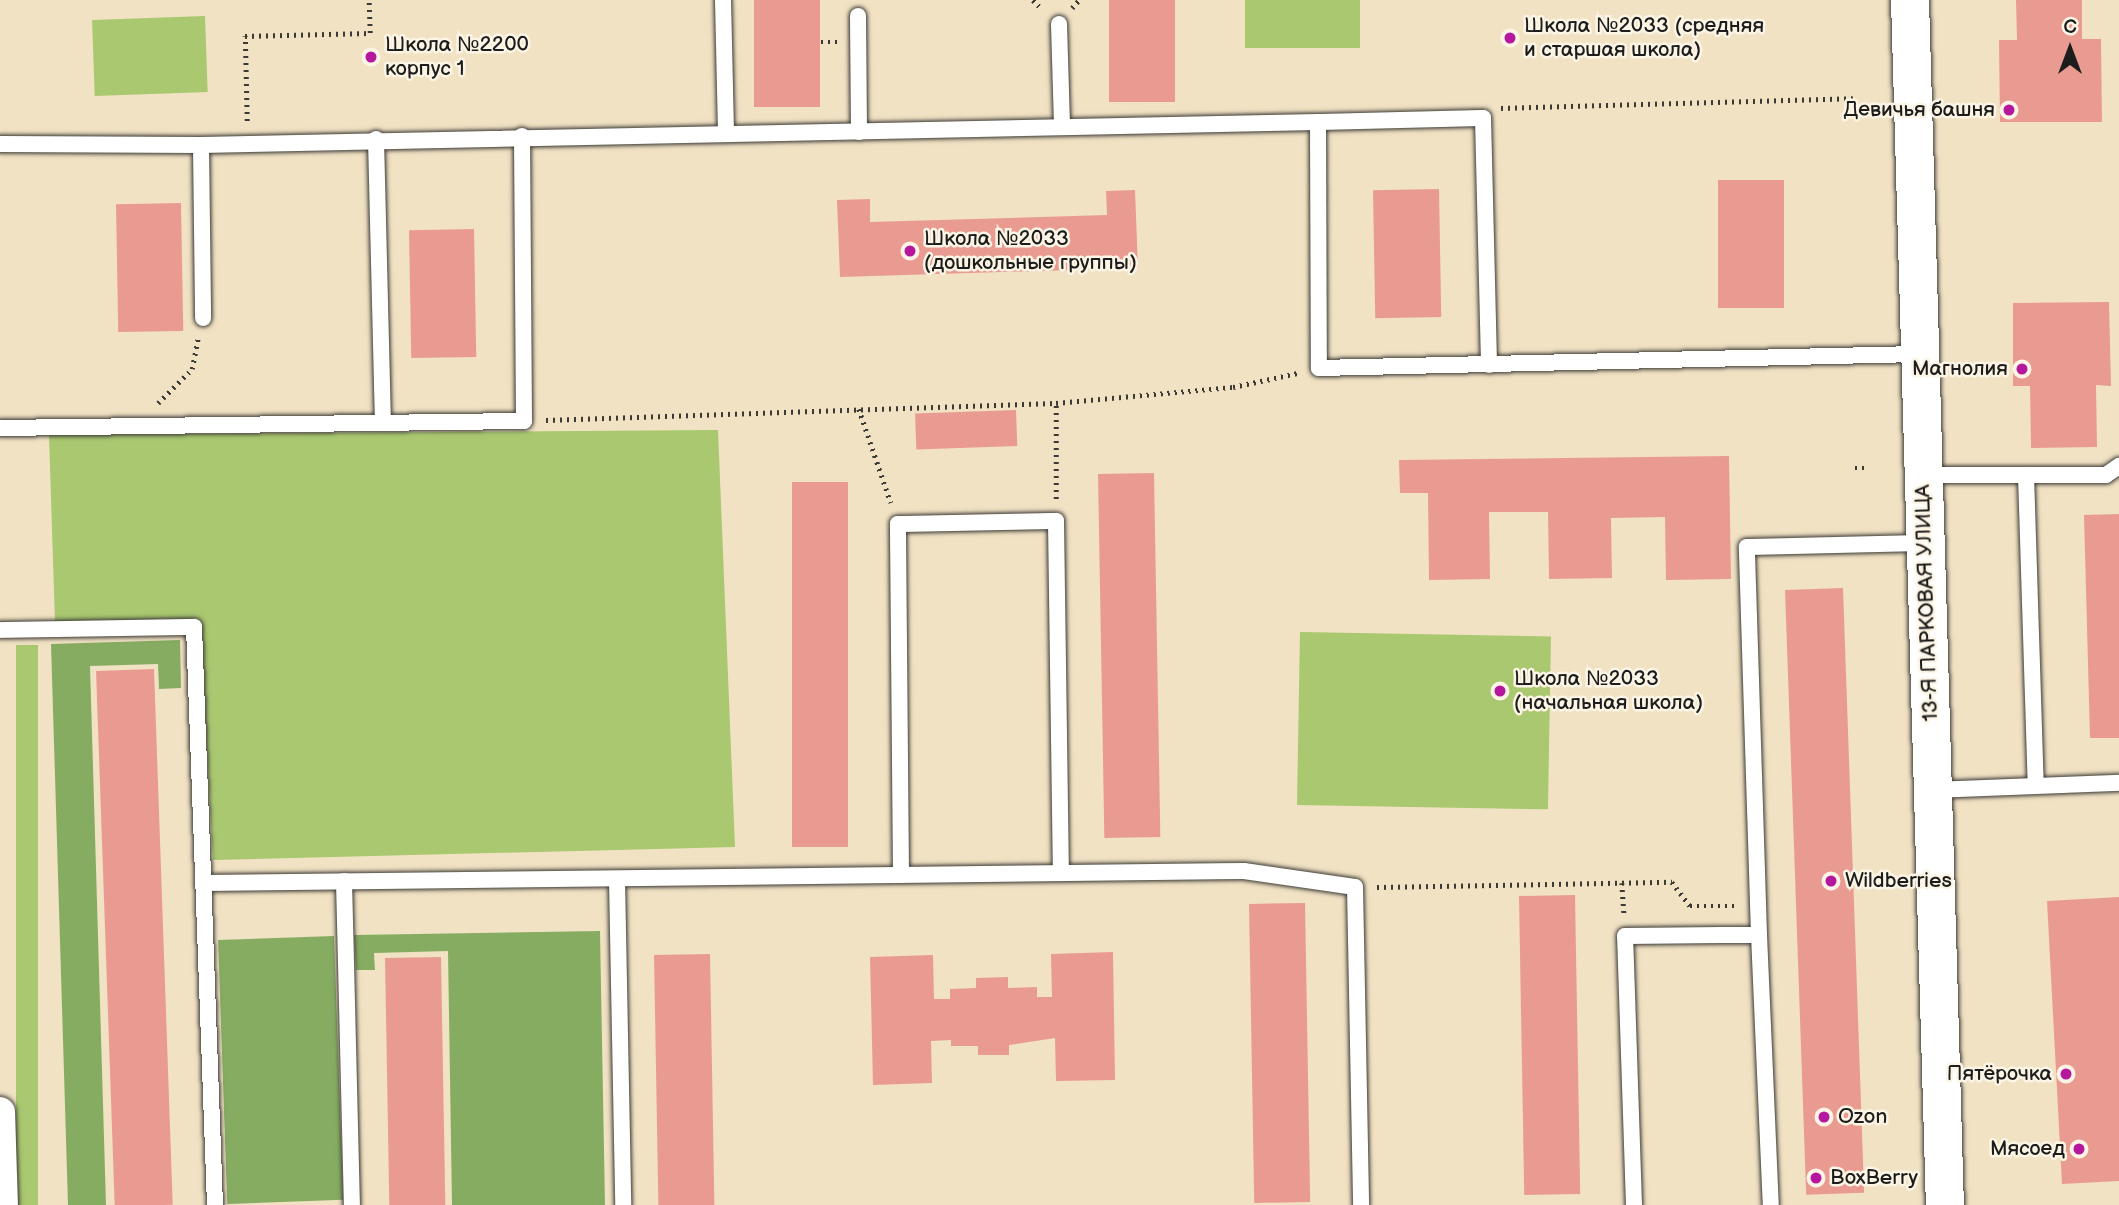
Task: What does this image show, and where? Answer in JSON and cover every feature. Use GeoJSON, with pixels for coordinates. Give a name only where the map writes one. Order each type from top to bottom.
{"type":"FeatureCollection","features":[{"type":"Feature","properties":{"kind":"street","name":"13-Я ПАРКОВАЯ УЛИЦА"},"geometry":{"type":"LineString","coordinates":[[1910,0],[1945,1205]]}},
{"type":"Feature","properties":{"kind":"street"},"geometry":{"type":"LineString","coordinates":[[0,1112],[3,1205]]}},
{"type":"Feature","properties":{"kind":"lane"},"geometry":{"type":"LineString","coordinates":[[723,0],[726,134]]}},
{"type":"Feature","properties":{"kind":"lane"},"geometry":{"type":"LineString","coordinates":[[858,16],[859,132]]}},
{"type":"Feature","properties":{"kind":"lane"},"geometry":{"type":"LineString","coordinates":[[1059,24],[1062,127]]}},
{"type":"Feature","properties":{"kind":"lane"},"geometry":{"type":"LineString","coordinates":[[0,144],[201,145],[376,139],[859,132],[1483,118],[1489,365]]}},
{"type":"Feature","properties":{"kind":"lane"},"geometry":{"type":"LineString","coordinates":[[1318,122],[1319,368],[1919,354]]}},
{"type":"Feature","properties":{"kind":"lane"},"geometry":{"type":"LineString","coordinates":[[0,428],[138,424],[524,421],[522,136]]}},
{"type":"Feature","properties":{"kind":"lane"},"geometry":{"type":"LineString","coordinates":[[376,139],[383,421]]}},
{"type":"Feature","properties":{"kind":"lane"},"geometry":{"type":"LineString","coordinates":[[201,145],[203,318]]}},
{"type":"Feature","properties":{"kind":"lane"},"geometry":{"type":"LineString","coordinates":[[1922,475],[2106,475],[2119,466]]}},
{"type":"Feature","properties":{"kind":"lane"},"geometry":{"type":"LineString","coordinates":[[2026,475],[2036,785]]}},
{"type":"Feature","properties":{"kind":"lane"},"geometry":{"type":"LineString","coordinates":[[901,875],[898,524],[1056,521],[1061,873]]}},
{"type":"Feature","properties":{"kind":"lane"},"geometry":{"type":"LineString","coordinates":[[1771,1205],[1759,935],[1747,547],[1924,543]]}},
{"type":"Feature","properties":{"kind":"lane"},"geometry":{"type":"LineString","coordinates":[[0,630],[194,628],[215,1205]]}},
{"type":"Feature","properties":{"kind":"lane"},"geometry":{"type":"LineString","coordinates":[[1934,790],[2119,783]]}},
{"type":"Feature","properties":{"kind":"lane"},"geometry":{"type":"LineString","coordinates":[[204,883],[1244,871],[1355,887],[1361,1205]]}},
{"type":"Feature","properties":{"kind":"lane"},"geometry":{"type":"LineString","coordinates":[[617,878],[623,1205]]}},
{"type":"Feature","properties":{"kind":"lane"},"geometry":{"type":"LineString","coordinates":[[344,881],[352,1205]]}},
{"type":"Feature","properties":{"kind":"lane"},"geometry":{"type":"LineString","coordinates":[[1634,1205],[1625,936],[1759,935]]}},
{"type":"Feature","properties":{"kind":"path"},"geometry":{"type":"LineString","coordinates":[[248,129],[245,36],[370,33],[369,0]]}},
{"type":"Feature","properties":{"kind":"path"},"geometry":{"type":"LineString","coordinates":[[1483,118],[1489,108],[1853,98]]}},
{"type":"Feature","properties":{"kind":"path"},"geometry":{"type":"LineString","coordinates":[[138,424],[192,369],[203,318]]}},
{"type":"Feature","properties":{"kind":"path"},"geometry":{"type":"LineString","coordinates":[[524,421],[1056,402],[1233,387],[1319,368]]}},
{"type":"Feature","properties":{"kind":"path"},"geometry":{"type":"LineString","coordinates":[[1056,402],[1056,521]]}},
{"type":"Feature","properties":{"kind":"path"},"geometry":{"type":"LineString","coordinates":[[859,409],[898,524]]}},
{"type":"Feature","properties":{"kind":"path"},"geometry":{"type":"LineString","coordinates":[[1855,468],[1866,468]]}},
{"type":"Feature","properties":{"kind":"path"},"geometry":{"type":"LineString","coordinates":[[1622,883],[1625,936]]}},
{"type":"Feature","properties":{"kind":"path"},"geometry":{"type":"LineString","coordinates":[[1355,887],[1672,883],[1690,906],[1758,906]]}},
{"type":"Feature","properties":{"kind":"green space"},"geometry":{"type":"Polygon","coordinates":[[[1245,0],[1360,0],[1360,48],[1245,48],[1245,0]]]}},
{"type":"Feature","properties":{"kind":"green space"},"geometry":{"type":"Polygon","coordinates":[[[205,16],[208,92],[95,96],[92,20],[205,16]]]}},
{"type":"Feature","properties":{"kind":"green space"},"geometry":{"type":"Polygon","coordinates":[[[718,430],[735,847],[213,860],[200,621],[55,623],[49,435],[718,430]]]}},
{"type":"Feature","properties":{"kind":"green space"},"geometry":{"type":"Polygon","coordinates":[[[1300,632],[1551,636],[1548,809],[1297,805],[1300,632]]]}},
{"type":"Feature","properties":{"kind":"green space"},"geometry":{"type":"Polygon","coordinates":[[[180,640],[181,688],[159,689],[158,664],[90,666],[106,1205],[68,1205],[51,644],[180,640]]]}},
{"type":"Feature","properties":{"kind":"green space"},"geometry":{"type":"Polygon","coordinates":[[[16,645],[38,645],[38,1205],[16,1205],[16,645]]]}},
{"type":"Feature","properties":{"kind":"green space"},"geometry":{"type":"Polygon","coordinates":[[[600,931],[605,1205],[452,1205],[448,951],[374,953],[375,970],[356,970],[354,935],[600,931]]]}},
{"type":"Feature","properties":{"kind":"green space"},"geometry":{"type":"Polygon","coordinates":[[[334,936],[343,1200],[227,1204],[218,940],[334,936]]]}},
{"type":"Feature","properties":{"kind":"building"},"geometry":{"type":"Polygon","coordinates":[[[754,0],[820,0],[820,107],[754,107],[754,0]]]}},
{"type":"Feature","properties":{"kind":"building"},"geometry":{"type":"Polygon","coordinates":[[[1109,0],[1175,0],[1175,102],[1109,102],[1109,0]]]}},
{"type":"Feature","properties":{"kind":"building"},"geometry":{"type":"Polygon","coordinates":[[[2016,0],[2082,0],[2082,39],[2101,39],[2102,122],[2000,122],[1999,40],[2017,40],[2016,0]]]}},
{"type":"Feature","properties":{"kind":"building"},"geometry":{"type":"Polygon","coordinates":[[[1718,180],[1784,180],[1784,308],[1718,308],[1718,180]]]}},
{"type":"Feature","properties":{"kind":"building"},"geometry":{"type":"Polygon","coordinates":[[[1439,189],[1441,317],[1375,318],[1373,190],[1439,189]]]}},
{"type":"Feature","properties":{"kind":"building"},"geometry":{"type":"Polygon","coordinates":[[[1135,190],[1138,268],[840,277],[837,200],[870,199],[870,222],[1107,215],[1106,191],[1135,190]]]}},
{"type":"Feature","properties":{"kind":"building"},"geometry":{"type":"Polygon","coordinates":[[[181,203],[183,331],[118,332],[116,204],[181,203]]]}},
{"type":"Feature","properties":{"kind":"building"},"geometry":{"type":"Polygon","coordinates":[[[474,229],[476,357],[411,358],[409,230],[474,229]]]}},
{"type":"Feature","properties":{"kind":"building"},"geometry":{"type":"Polygon","coordinates":[[[2109,302],[2111,386],[2096,385],[2097,447],[2031,448],[2030,386],[2013,386],[2013,303],[2109,302]]]}},
{"type":"Feature","properties":{"kind":"building"},"geometry":{"type":"Polygon","coordinates":[[[1016,410],[1017,446],[916,450],[915,414],[1016,410]]]}},
{"type":"Feature","properties":{"kind":"building"},"geometry":{"type":"Polygon","coordinates":[[[1729,456],[1731,579],[1666,580],[1665,517],[1611,518],[1612,578],[1549,579],[1548,512],[1489,512],[1490,579],[1429,580],[1428,493],[1400,493],[1399,460],[1729,456]]]}},
{"type":"Feature","properties":{"kind":"building"},"geometry":{"type":"Polygon","coordinates":[[[1154,473],[1160,837],[1104,838],[1098,474],[1154,473]]]}},
{"type":"Feature","properties":{"kind":"building"},"geometry":{"type":"Polygon","coordinates":[[[792,482],[848,482],[848,847],[792,847],[792,482]]]}},
{"type":"Feature","properties":{"kind":"building"},"geometry":{"type":"Polygon","coordinates":[[[2119,514],[2119,738],[2090,738],[2084,515],[2119,514]]]}},
{"type":"Feature","properties":{"kind":"building"},"geometry":{"type":"Polygon","coordinates":[[[1843,588],[1864,1193],[1806,1195],[1785,590],[1843,588]]]}},
{"type":"Feature","properties":{"kind":"building"},"geometry":{"type":"Polygon","coordinates":[[[154,669],[173,1205],[115,1205],[96,671],[154,669]]]}},
{"type":"Feature","properties":{"kind":"building"},"geometry":{"type":"Polygon","coordinates":[[[1575,895],[1580,1194],[1524,1195],[1519,896],[1575,895]]]}},
{"type":"Feature","properties":{"kind":"building"},"geometry":{"type":"Polygon","coordinates":[[[2119,897],[2119,1181],[2062,1184],[2047,901],[2119,897]]]}},
{"type":"Feature","properties":{"kind":"building"},"geometry":{"type":"Polygon","coordinates":[[[1305,903],[1310,1202],[1254,1203],[1249,904],[1305,903]]]}},
{"type":"Feature","properties":{"kind":"building"},"geometry":{"type":"Polygon","coordinates":[[[1113,952],[1115,1080],[1056,1081],[1055,1038],[1009,1045],[1009,1055],[978,1055],[978,1046],[951,1046],[951,1040],[931,1041],[932,1083],[873,1085],[870,957],[933,955],[934,999],[950,999],[950,989],[976,988],[976,978],[1008,977],[1008,988],[1037,987],[1037,997],[1052,997],[1051,954],[1113,952]]]}},
{"type":"Feature","properties":{"kind":"building"},"geometry":{"type":"Polygon","coordinates":[[[710,954],[714,1205],[658,1205],[654,955],[710,954]]]}},
{"type":"Feature","properties":{"kind":"building"},"geometry":{"type":"Polygon","coordinates":[[[441,957],[445,1205],[389,1205],[385,958],[441,957]]]}},
{"type":"Feature","properties":{"kind":"place","name":"Школа №2033 (средняя и старшая школа)"},"geometry":{"type":"Point","coordinates":[1510,38]}},
{"type":"Feature","properties":{"kind":"place","name":"Школа №2200 корпус 1"},"geometry":{"type":"Point","coordinates":[371,57]}},
{"type":"Feature","properties":{"kind":"place","name":"Девичья башня"},"geometry":{"type":"Point","coordinates":[2009,110]}},
{"type":"Feature","properties":{"kind":"place","name":"Школа №2033 (дошкольные группы)"},"geometry":{"type":"Point","coordinates":[910,251]}},
{"type":"Feature","properties":{"kind":"place","name":"Магнолия"},"geometry":{"type":"Point","coordinates":[2022,369]}},
{"type":"Feature","properties":{"kind":"place","name":"Школа №2033 (начальная школа)"},"geometry":{"type":"Point","coordinates":[1500,691]}},
{"type":"Feature","properties":{"kind":"place","name":"Wildberries"},"geometry":{"type":"Point","coordinates":[1831,881]}},
{"type":"Feature","properties":{"kind":"place","name":"Пятёрочка"},"geometry":{"type":"Point","coordinates":[2066,1074]}},
{"type":"Feature","properties":{"kind":"place","name":"Ozon"},"geometry":{"type":"Point","coordinates":[1824,1117]}},
{"type":"Feature","properties":{"kind":"place","name":"Мясоед"},"geometry":{"type":"Point","coordinates":[2079,1149]}},
{"type":"Feature","properties":{"kind":"place","name":"BoxBerry"},"geometry":{"type":"Point","coordinates":[1816,1178]}}]}
